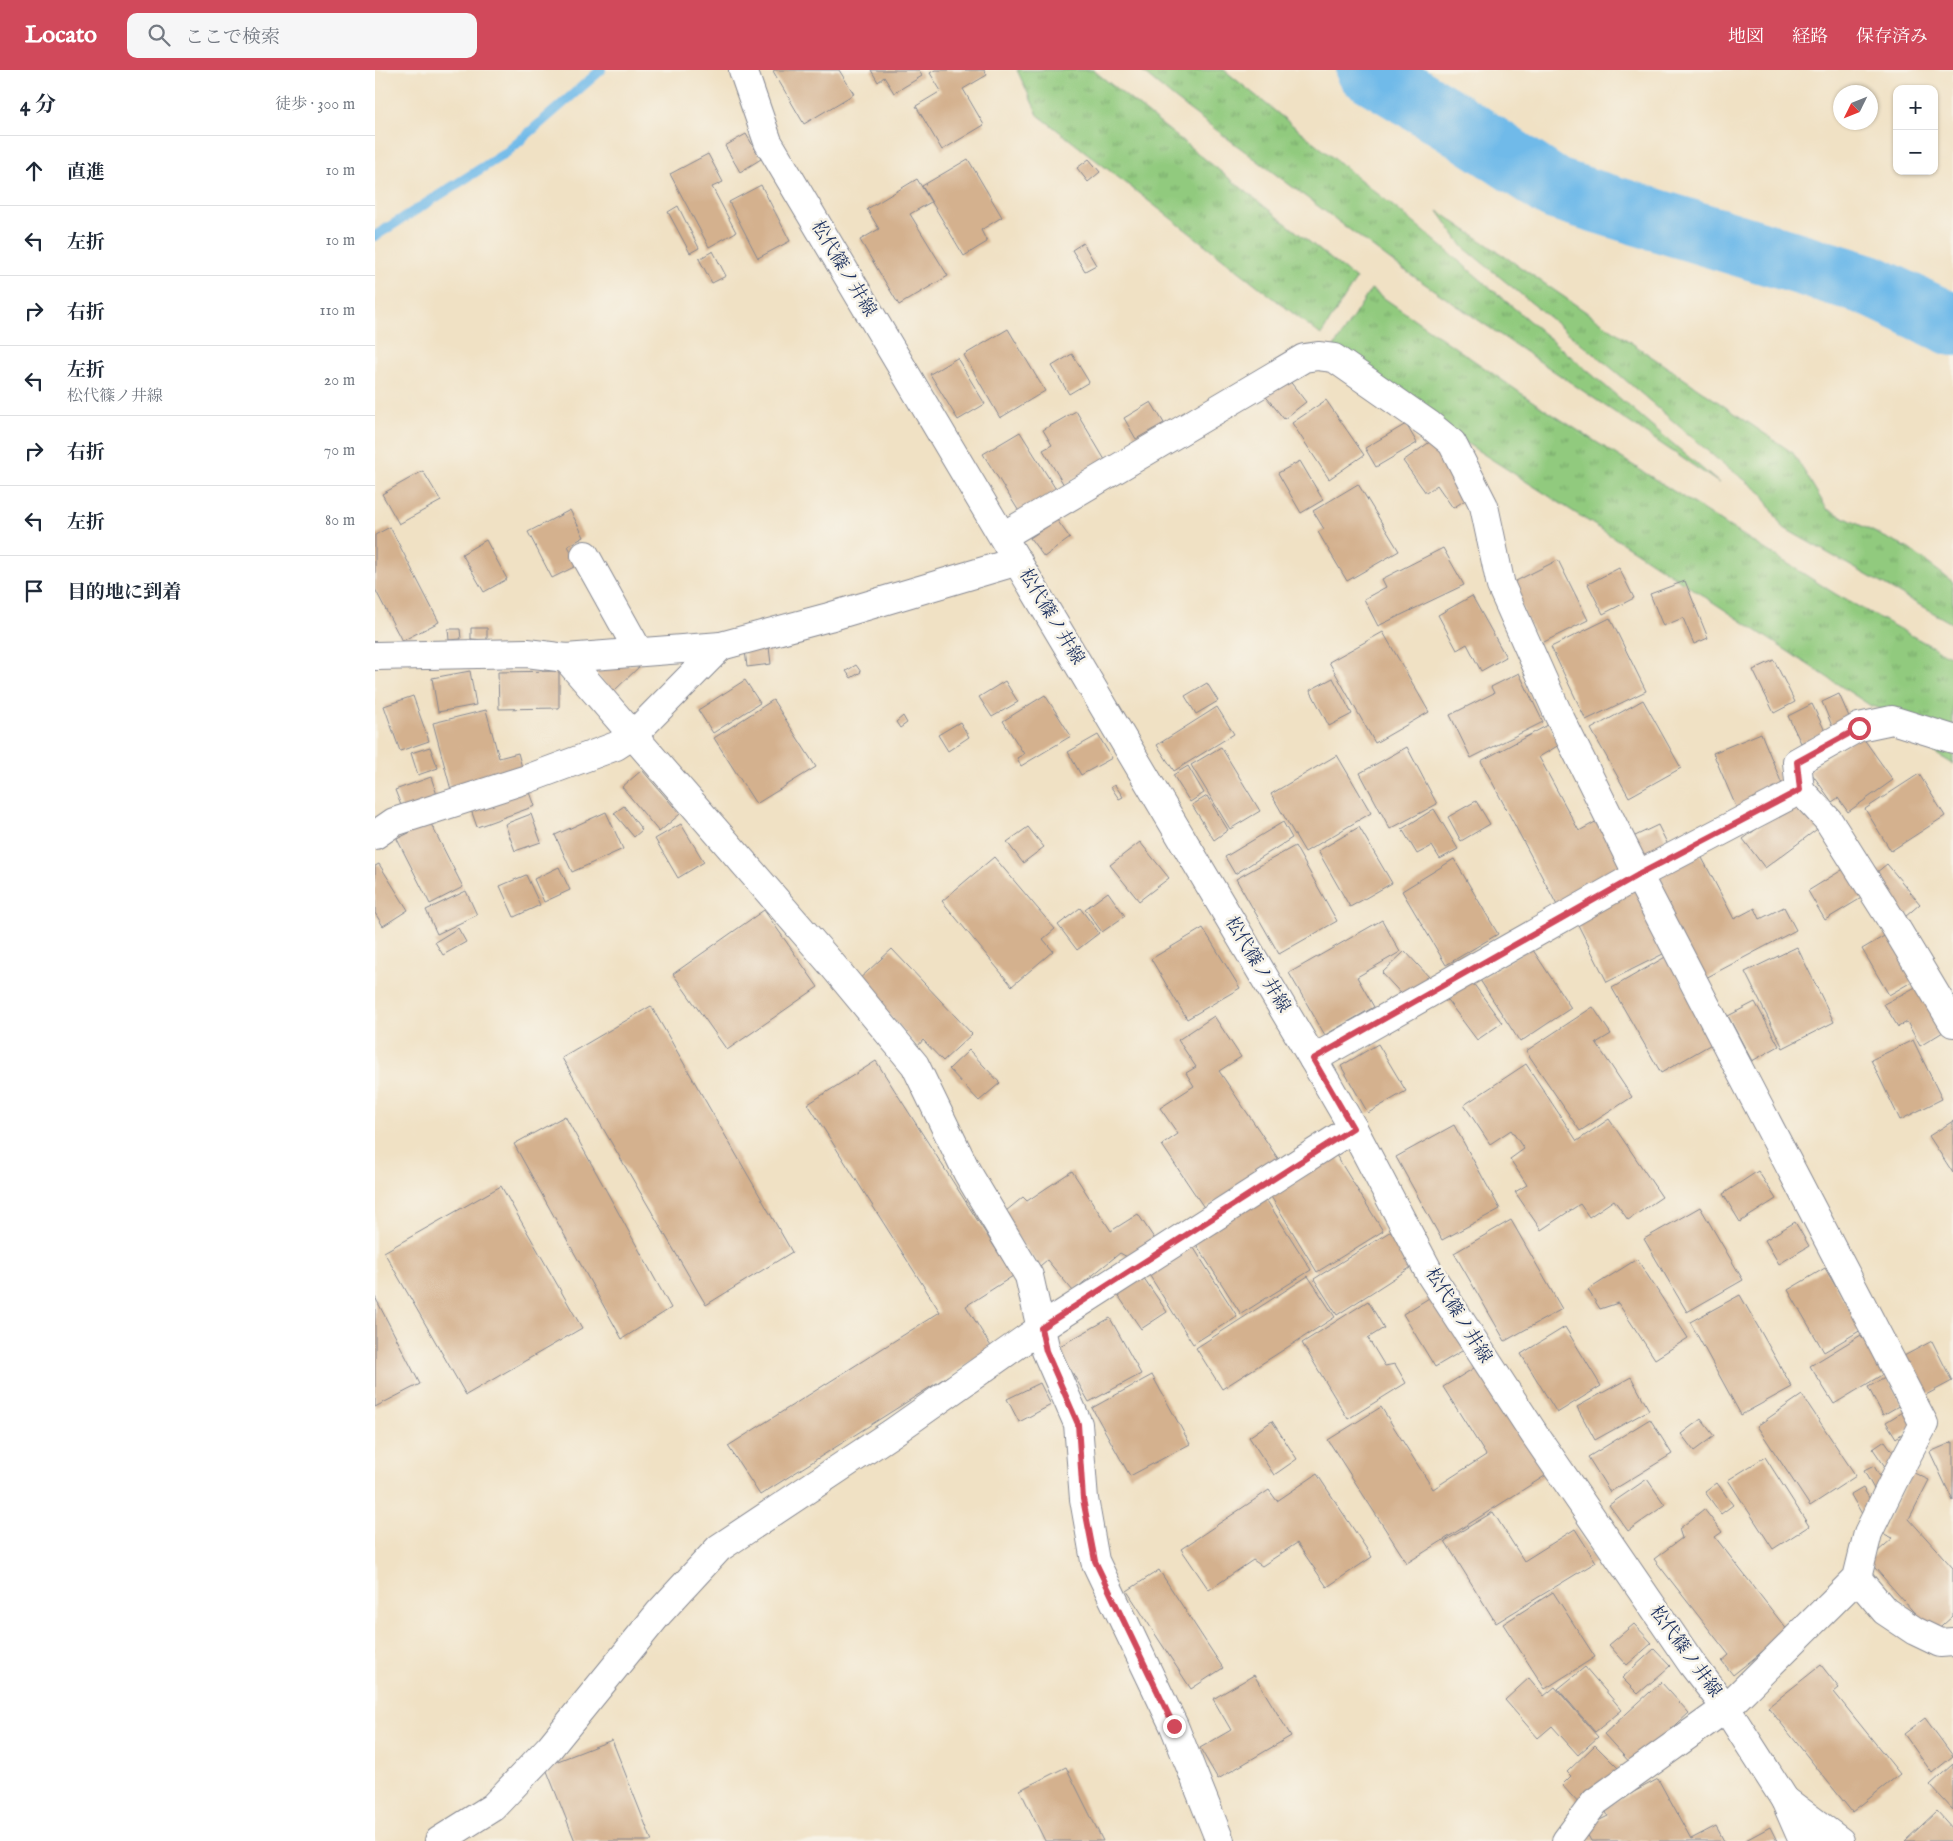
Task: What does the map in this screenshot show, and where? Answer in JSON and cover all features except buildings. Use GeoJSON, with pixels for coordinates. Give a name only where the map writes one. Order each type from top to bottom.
{"type":"FeatureCollection","features":[{"type":"Feature","properties":{"kind":"street","name":"松代篠ノ井線"},"geometry":{"type":"LineString","coordinates":[[743,70],[768,142],[1313,1059],[1353,1128],[1436,1282],[1546,1452],[1691,1664],[1726,1708],[1785,1800],[1803,1841]]}},
{"type":"Feature","properties":{"kind":"street"},"geometry":{"type":"LineString","coordinates":[[1003,536],[1304,358],[1318,356],[1334,358],[1430,425],[1452,443],[1484,506],[1501,586],[1559,716],[1638,875],[1924,1424],[1868,1533],[1857,1578],[1726,1708],[1595,1802],[1566,1841]]}},
{"type":"Feature","properties":{"kind":"street"},"geometry":{"type":"LineString","coordinates":[[585,555],[639,652]]}},
{"type":"Feature","properties":{"kind":"street"},"geometry":{"type":"LineString","coordinates":[[375,656],[527,653],[566,658],[721,646],[829,617],[1018,561]]}},
{"type":"Feature","properties":{"kind":"street"},"geometry":{"type":"LineString","coordinates":[[375,835],[394,822],[527,779],[616,746],[633,736],[721,646]]}},
{"type":"Feature","properties":{"kind":"street"},"geometry":{"type":"LineString","coordinates":[[566,658],[834,967],[915,1065],[967,1172],[1029,1276],[1046,1351],[1078,1424],[1083,1499],[1095,1561],[1174,1726],[1220,1841]]}},
{"type":"Feature","properties":{"kind":"street"},"geometry":{"type":"LineString","coordinates":[[1953,739],[1892,720],[1859,728],[1797,762],[1800,790],[1828,820],[1896,926],[1953,1023]]}},
{"type":"Feature","properties":{"kind":"street"},"geometry":{"type":"LineString","coordinates":[[1313,1059],[1638,875],[1800,790]]}},
{"type":"Feature","properties":{"kind":"street"},"geometry":{"type":"LineString","coordinates":[[439,1841],[493,1807],[550,1747],[659,1613],[719,1548],[892,1433],[1041,1328],[1353,1128]]}},
{"type":"Feature","properties":{"kind":"street"},"geometry":{"type":"LineString","coordinates":[[1857,1578],[1885,1611],[1915,1631],[1940,1643],[1953,1642]]}},
{"type":"Feature","properties":{"kind":"street"},"geometry":{"type":"LineString","coordinates":[[1785,1800],[1840,1841]]}},
{"type":"Feature","properties":{"kind":"green space"},"geometry":{"type":"Polygon","coordinates":[[[1017,70],[1093,70],[1356,279],[1321,335],[1038,115],[1017,70]]]}},
{"type":"Feature","properties":{"kind":"green space"},"geometry":{"type":"Polygon","coordinates":[[[1140,70],[1224,70],[1419,227],[1719,483],[1394,263],[1175,99],[1140,70]]]}},
{"type":"Feature","properties":{"kind":"green space"},"geometry":{"type":"Polygon","coordinates":[[[1438,211],[1793,453],[1827,509],[1909,549],[1953,582],[1953,624],[1782,527],[1762,493],[1717,459],[1615,371],[1463,247],[1438,211]]]}},
{"type":"Feature","properties":{"kind":"green space"},"geometry":{"type":"Polygon","coordinates":[[[1371,289],[1538,405],[1837,595],[1953,658],[1953,731],[1871,706],[1466,443],[1334,347],[1371,289]]]}},
{"type":"Feature","properties":{"kind":"green space"},"geometry":{"type":"Polygon","coordinates":[[[1910,738],[1953,750],[1953,764],[1910,738]]]}},
{"type":"Feature","properties":{"kind":"waterway"},"geometry":{"type":"LineString","coordinates":[[375,236],[507,152],[601,70]]}},
{"type":"Feature","properties":{"kind":"waterway"},"geometry":{"type":"LineString","coordinates":[[1367,70],[1452,121],[1555,189],[1869,285],[1953,325]]}},
{"type":"Feature","properties":{"kind":"route"},"geometry":{"type":"LineString","coordinates":[[1174,1726],[1095,1561],[1083,1499],[1078,1424],[1046,1351],[1041,1328],[1353,1128],[1313,1059],[1638,875],[1800,790],[1797,762],[1859,728]]}}]}
